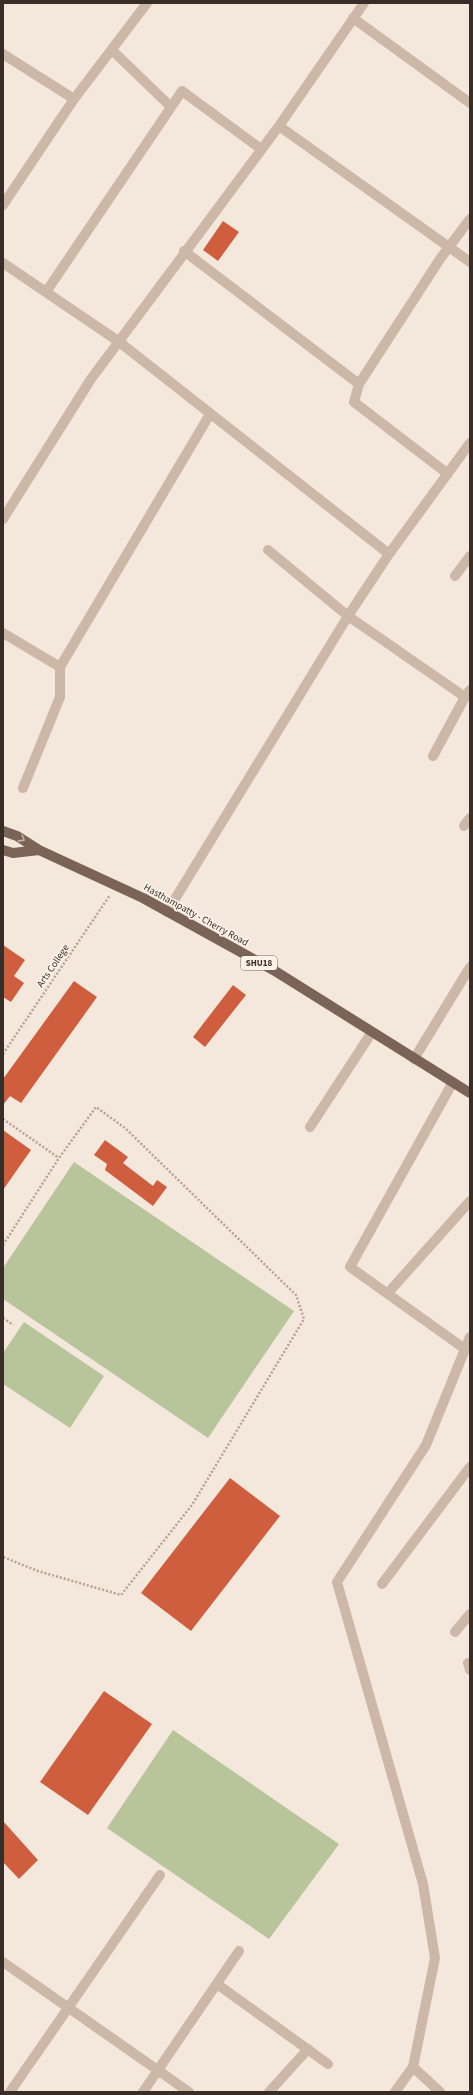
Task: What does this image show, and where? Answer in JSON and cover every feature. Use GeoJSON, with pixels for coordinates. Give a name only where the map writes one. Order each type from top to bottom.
{"type":"FeatureCollection","features":[{"type":"Feature","properties":{"kind":"main road"},"geometry":{"type":"LineString","coordinates":[[3,831],[17,836],[39,850]]}},
{"type":"Feature","properties":{"kind":"main road","name":"Hasthampatty - Cherry Road"},"geometry":{"type":"LineString","coordinates":[[3,850],[13,853],[39,850],[81,868],[116,887],[143,898],[275,971],[470,1093]]}},
{"type":"Feature","properties":{"kind":"street"},"geometry":{"type":"LineString","coordinates":[[3,205],[74,99],[147,3]]}},
{"type":"Feature","properties":{"kind":"street"},"geometry":{"type":"LineString","coordinates":[[3,519],[91,379],[184,251],[279,126],[364,3]]}},
{"type":"Feature","properties":{"kind":"street"},"geometry":{"type":"LineString","coordinates":[[353,18],[470,103]]}},
{"type":"Feature","properties":{"kind":"street"},"geometry":{"type":"LineString","coordinates":[[112,50],[171,107]]}},
{"type":"Feature","properties":{"kind":"street"},"geometry":{"type":"LineString","coordinates":[[3,54],[74,99]]}},
{"type":"Feature","properties":{"kind":"street"},"geometry":{"type":"LineString","coordinates":[[46,292],[182,91],[261,149]]}},
{"type":"Feature","properties":{"kind":"street"},"geometry":{"type":"LineString","coordinates":[[279,126],[470,262]]}},
{"type":"Feature","properties":{"kind":"street"},"geometry":{"type":"LineString","coordinates":[[448,474],[354,402],[359,384],[449,248],[470,219]]}},
{"type":"Feature","properties":{"kind":"street"},"geometry":{"type":"LineString","coordinates":[[184,251],[359,384]]}},
{"type":"Feature","properties":{"kind":"street"},"geometry":{"type":"LineString","coordinates":[[3,263],[118,341],[389,554]]}},
{"type":"Feature","properties":{"kind":"street"},"geometry":{"type":"LineString","coordinates":[[23,788],[60,697],[60,667],[210,414]]}},
{"type":"Feature","properties":{"kind":"street"},"geometry":{"type":"LineString","coordinates":[[167,912],[348,616],[389,554],[470,443]]}},
{"type":"Feature","properties":{"kind":"street"},"geometry":{"type":"LineString","coordinates":[[268,550],[348,616],[468,694],[433,756]]}},
{"type":"Feature","properties":{"kind":"street"},"geometry":{"type":"LineString","coordinates":[[456,576],[470,556]]}},
{"type":"Feature","properties":{"kind":"street"},"geometry":{"type":"LineString","coordinates":[[3,633],[60,667]]}},
{"type":"Feature","properties":{"kind":"street"},"geometry":{"type":"LineString","coordinates":[[414,1059],[470,966]]}},
{"type":"Feature","properties":{"kind":"street"},"geometry":{"type":"LineString","coordinates":[[310,1127],[372,1032]]}},
{"type":"Feature","properties":{"kind":"street"},"geometry":{"type":"LineString","coordinates":[[453,1082],[350,1267],[465,1349]]}},
{"type":"Feature","properties":{"kind":"street"},"geometry":{"type":"LineString","coordinates":[[388,1293],[470,1201]]}},
{"type":"Feature","properties":{"kind":"street"},"geometry":{"type":"LineString","coordinates":[[395,2092],[413,2067],[435,1958],[423,1884],[337,1582],[426,1445],[470,1337]]}},
{"type":"Feature","properties":{"kind":"street"},"geometry":{"type":"LineString","coordinates":[[382,1584],[470,1467]]}},
{"type":"Feature","properties":{"kind":"street"},"geometry":{"type":"LineString","coordinates":[[455,1632],[470,1614]]}},
{"type":"Feature","properties":{"kind":"street"},"geometry":{"type":"LineString","coordinates":[[10,2092],[160,1875]]}},
{"type":"Feature","properties":{"kind":"street"},"geometry":{"type":"LineString","coordinates":[[143,2092],[239,1951]]}},
{"type":"Feature","properties":{"kind":"street"},"geometry":{"type":"LineString","coordinates":[[3,1962],[188,2092]]}},
{"type":"Feature","properties":{"kind":"street"},"geometry":{"type":"LineString","coordinates":[[217,1984],[328,2064]]}},
{"type":"Feature","properties":{"kind":"street"},"geometry":{"type":"LineString","coordinates":[[269,2092],[308,2049]]}},
{"type":"Feature","properties":{"kind":"street"},"geometry":{"type":"LineString","coordinates":[[413,2067],[440,2092]]}},
{"type":"Feature","properties":{"kind":"path","name":"Arts College"},"geometry":{"type":"LineString","coordinates":[[3,1054],[116,887]]}},
{"type":"Feature","properties":{"kind":"path"},"geometry":{"type":"LineString","coordinates":[[3,1246],[59,1158],[96,1107],[125,1128],[296,1295],[304,1319],[192,1505],[122,1594],[38,1571],[3,1557]]}},
{"type":"Feature","properties":{"kind":"path"},"geometry":{"type":"LineString","coordinates":[[3,1119],[59,1158]]}},
{"type":"Feature","properties":{"kind":"path"},"geometry":{"type":"LineString","coordinates":[[3,1318],[13,1324]]}},
{"type":"Feature","properties":{"kind":"green space"},"geometry":{"type":"Polygon","coordinates":[[[74,1162],[294,1311],[208,1438],[3,1299],[3,1268],[74,1162]]]}},
{"type":"Feature","properties":{"kind":"green space"},"geometry":{"type":"Polygon","coordinates":[[[24,1322],[104,1376],[70,1428],[3,1384],[3,1353],[24,1322]]]}},
{"type":"Feature","properties":{"kind":"green space"},"geometry":{"type":"Polygon","coordinates":[[[173,1730],[339,1844],[269,1939],[107,1828],[173,1730]]]}},
{"type":"Feature","properties":{"kind":"building"},"geometry":{"type":"Polygon","coordinates":[[[223,221],[239,232],[218,261],[203,250],[223,221]]]}},
{"type":"Feature","properties":{"kind":"building"},"geometry":{"type":"Polygon","coordinates":[[[3,945],[25,960],[14,976],[24,983],[11,1002],[3,997],[3,945]]]}},
{"type":"Feature","properties":{"kind":"building"},"geometry":{"type":"Polygon","coordinates":[[[74,981],[97,997],[21,1103],[10,1096],[3,1105],[3,1079],[74,981]]]}},
{"type":"Feature","properties":{"kind":"building"},"geometry":{"type":"Polygon","coordinates":[[[233,985],[246,995],[205,1047],[193,1037],[233,985]]]}},
{"type":"Feature","properties":{"kind":"building"},"geometry":{"type":"Polygon","coordinates":[[[3,1130],[31,1150],[3,1190],[3,1130]]]}},
{"type":"Feature","properties":{"kind":"building"},"geometry":{"type":"Polygon","coordinates":[[[105,1140],[128,1157],[123,1163],[153,1186],[157,1180],[167,1187],[153,1206],[105,1170],[107,1164],[94,1155],[105,1140]]]}},
{"type":"Feature","properties":{"kind":"building"},"geometry":{"type":"Polygon","coordinates":[[[230,1478],[280,1516],[191,1631],[141,1593],[230,1478]]]}},
{"type":"Feature","properties":{"kind":"building"},"geometry":{"type":"Polygon","coordinates":[[[104,1691],[152,1724],[88,1815],[40,1782],[104,1691]]]}},
{"type":"Feature","properties":{"kind":"building"},"geometry":{"type":"Polygon","coordinates":[[[3,1821],[38,1860],[19,1879],[3,1862],[3,1821]]]}}]}
